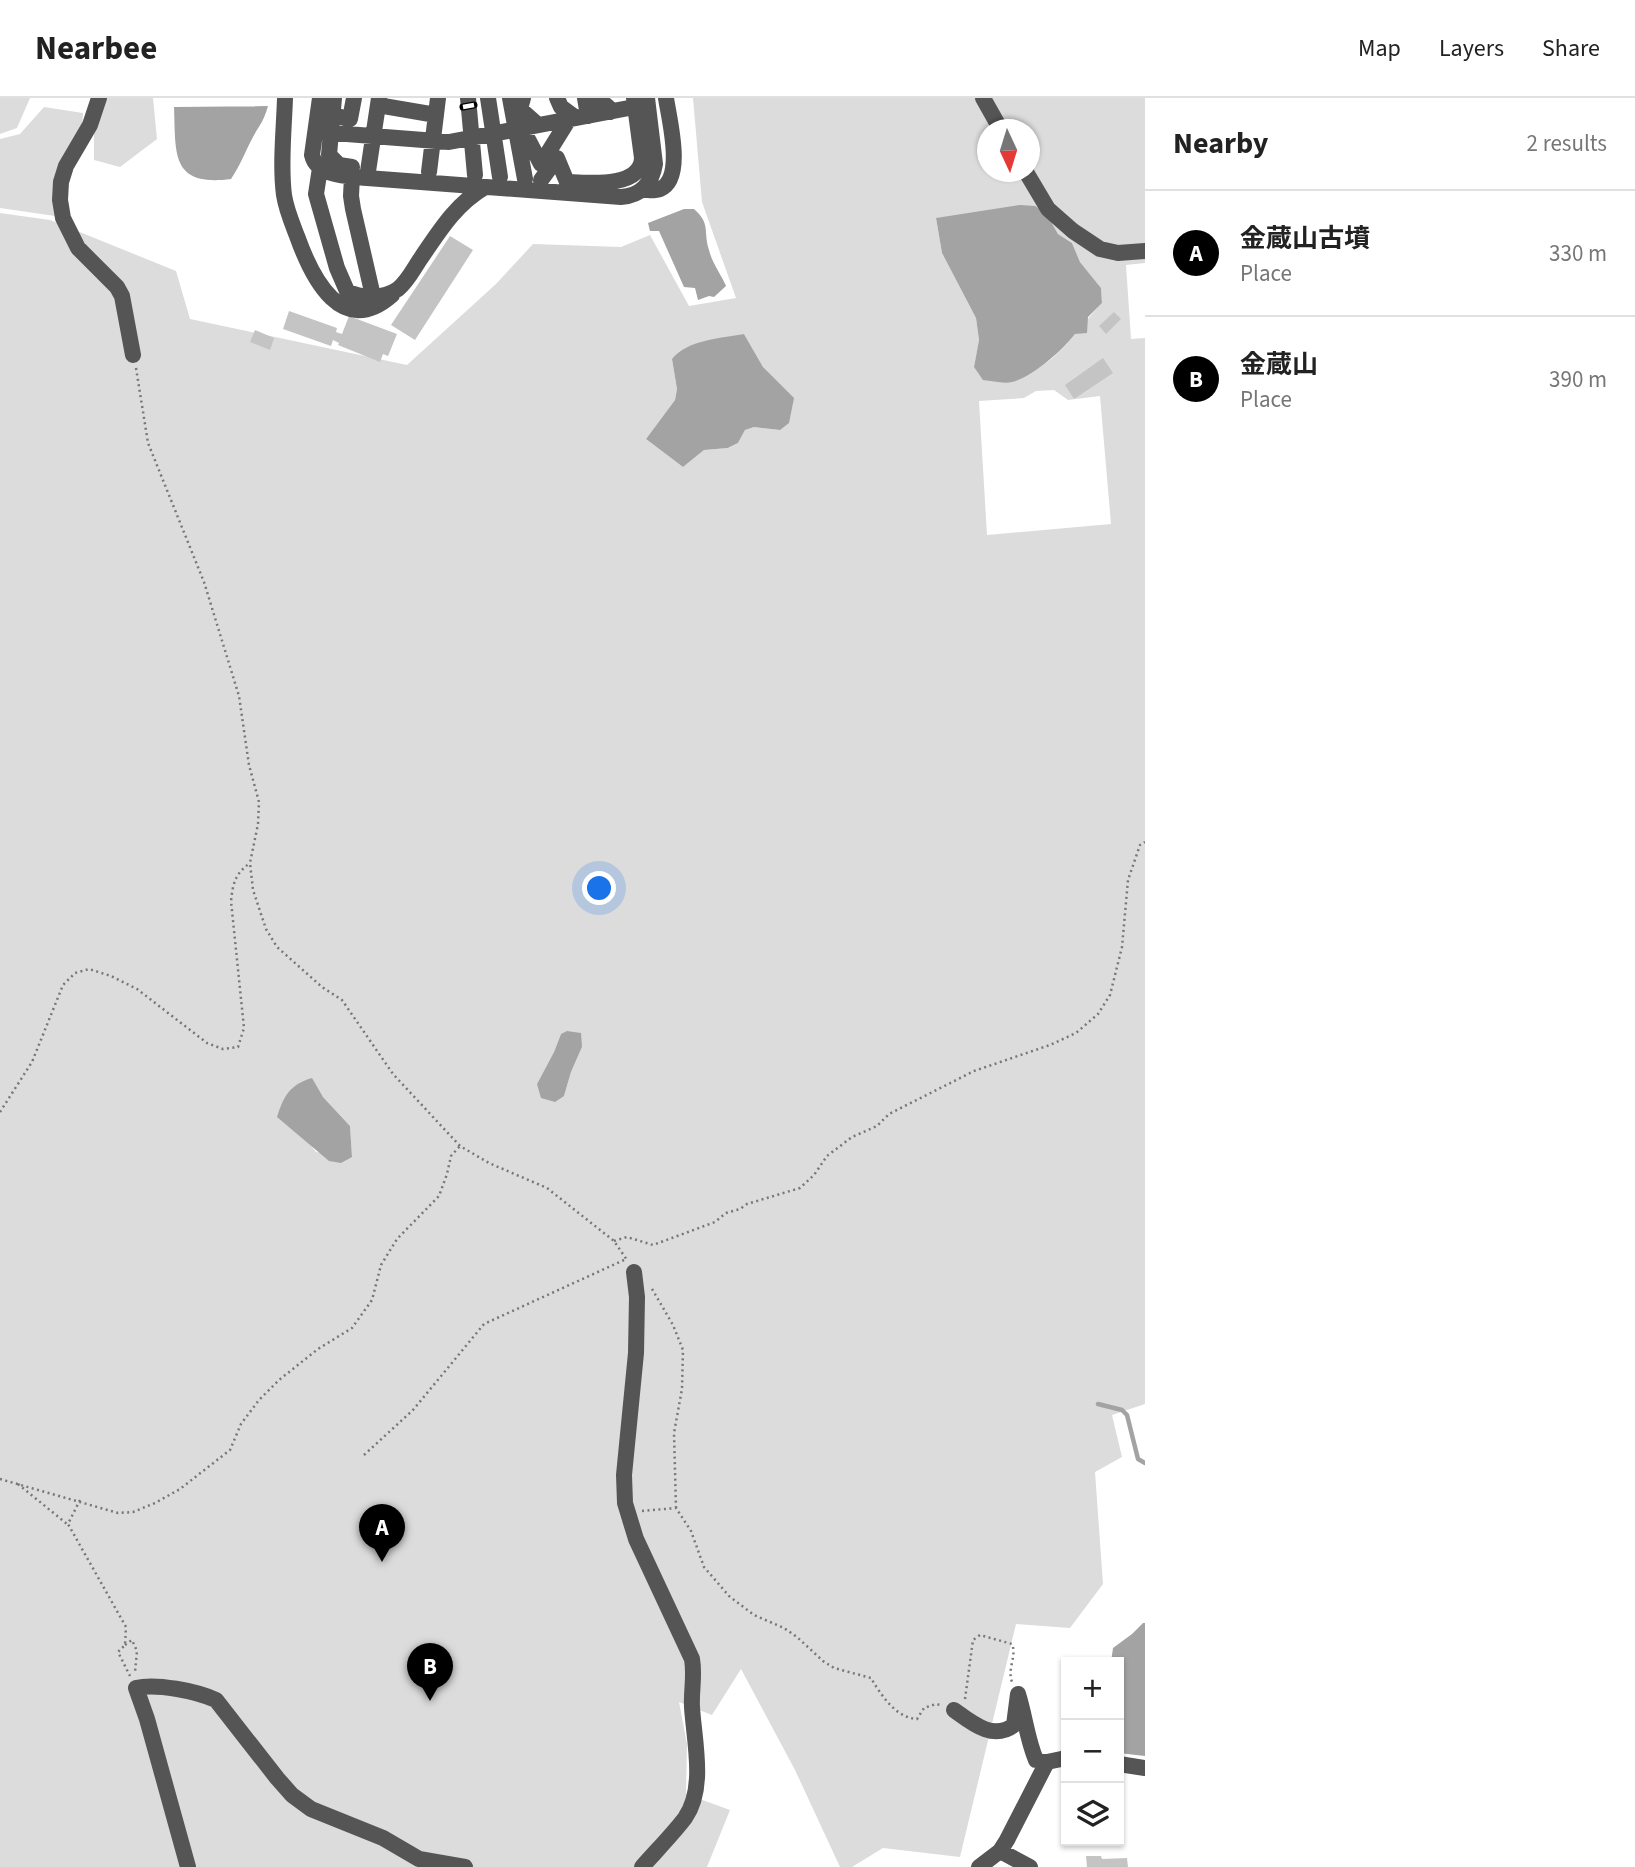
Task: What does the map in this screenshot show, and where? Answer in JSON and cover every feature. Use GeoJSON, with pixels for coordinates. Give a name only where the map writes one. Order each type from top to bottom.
{"type":"FeatureCollection","features":[{"type":"Feature","properties":{"kind":"street"},"geometry":{"type":"LineString","coordinates":[[99,98],[90,125],[66,166],[61,182],[60,200],[63,218],[78,248],[117,287],[122,296],[133,355]]}},
{"type":"Feature","properties":{"kind":"street"},"geometry":{"type":"LineString","coordinates":[[285,98],[284,195],[303,254],[310,272],[325,292],[339,303],[353,309],[372,309],[401,286],[447,220],[480,181],[500,177],[605,183],[658,190],[666,185],[674,173],[675,160],[666,98]]}},
{"type":"Feature","properties":{"kind":"street"},"geometry":{"type":"LineString","coordinates":[[320,98],[322,132],[332,161],[362,174]]}},
{"type":"Feature","properties":{"kind":"street"},"geometry":{"type":"LineString","coordinates":[[334,98],[331,115],[312,155],[320,168],[362,174],[480,181],[621,197],[630,196],[645,187],[655,164],[641,102]]}},
{"type":"Feature","properties":{"kind":"street"},"geometry":{"type":"LineString","coordinates":[[331,115],[350,119],[354,98]]}},
{"type":"Feature","properties":{"kind":"street"},"geometry":{"type":"LineString","coordinates":[[468,98],[470,138],[480,181]]}},
{"type":"Feature","properties":{"kind":"street"},"geometry":{"type":"LineString","coordinates":[[488,98],[500,177]]}},
{"type":"Feature","properties":{"kind":"street"},"geometry":{"type":"LineString","coordinates":[[510,98],[533,179]]}},
{"type":"Feature","properties":{"kind":"street"},"geometry":{"type":"LineString","coordinates":[[523,98],[520,109],[545,124]]}},
{"type":"Feature","properties":{"kind":"street"},"geometry":{"type":"LineString","coordinates":[[545,124],[548,98]]}},
{"type":"Feature","properties":{"kind":"street"},"geometry":{"type":"LineString","coordinates":[[557,98],[561,107],[578,118]]}},
{"type":"Feature","properties":{"kind":"street"},"geometry":{"type":"LineString","coordinates":[[518,129],[541,164],[578,118],[585,98]]}},
{"type":"Feature","properties":{"kind":"street"},"geometry":{"type":"LineString","coordinates":[[597,98],[610,112]]}},
{"type":"Feature","properties":{"kind":"street"},"geometry":{"type":"LineString","coordinates":[[983,98],[995,119]]}},
{"type":"Feature","properties":{"kind":"street"},"geometry":{"type":"LineString","coordinates":[[373,296],[351,196],[362,174],[373,136],[378,100],[437,106],[432,141],[434,178],[448,210],[447,220]]}},
{"type":"Feature","properties":{"kind":"street"},"geometry":{"type":"LineString","coordinates":[[322,132],[449,142],[610,112],[641,102]]}},
{"type":"Feature","properties":{"kind":"street"},"geometry":{"type":"LineString","coordinates":[[605,183],[630,177],[642,164],[641,102]]}},
{"type":"Feature","properties":{"kind":"street"},"geometry":{"type":"LineString","coordinates":[[533,179],[557,158],[566,182]]}},
{"type":"Feature","properties":{"kind":"street"},"geometry":{"type":"LineString","coordinates":[[320,168],[316,194],[323,226],[341,281],[347,290],[356,295],[373,296],[385,295],[401,286]]}},
{"type":"Feature","properties":{"kind":"street"},"geometry":{"type":"LineString","coordinates":[[1032,182],[1048,209],[1100,249],[1118,253],[1145,251]]}},
{"type":"Feature","properties":{"kind":"street"},"geometry":{"type":"LineString","coordinates":[[632,1271],[636,1353],[624,1475],[625,1503],[636,1539],[692,1659],[696,1769],[693,1800],[686,1816],[642,1867]]}},
{"type":"Feature","properties":{"kind":"street"},"geometry":{"type":"LineString","coordinates":[[188,1867],[136,1688],[146,1685],[203,1694],[216,1700],[276,1778],[292,1795],[312,1809],[383,1838],[419,1859],[465,1867]]}},
{"type":"Feature","properties":{"kind":"street"},"geometry":{"type":"LineString","coordinates":[[958,1713],[987,1731],[1005,1732],[1014,1725],[1018,1694]]}},
{"type":"Feature","properties":{"kind":"street"},"geometry":{"type":"LineString","coordinates":[[1018,1694],[1027,1723],[1030,1746],[1036,1760],[1046,1762],[1061,1759]]}},
{"type":"Feature","properties":{"kind":"street"},"geometry":{"type":"LineString","coordinates":[[979,1867],[1000,1851],[1046,1762]]}},
{"type":"Feature","properties":{"kind":"street"},"geometry":{"type":"LineString","coordinates":[[1124,1765],[1145,1768]]}},
{"type":"Feature","properties":{"kind":"street"},"geometry":{"type":"LineString","coordinates":[[1000,1851],[1030,1867]]}},
{"type":"Feature","properties":{"kind":"path"},"geometry":{"type":"LineString","coordinates":[[133,355],[148,443],[204,582],[239,696],[249,765],[259,802],[258,824],[250,863],[253,890],[266,929],[277,947],[322,987],[342,1000],[393,1074],[460,1146],[489,1163],[547,1188],[614,1241],[632,1271],[651,1286],[673,1325],[683,1350],[682,1389],[674,1433],[676,1508],[691,1531],[704,1567],[729,1596],[754,1615],[791,1632],[822,1661],[835,1668],[871,1678],[883,1699],[913,1719],[917,1719],[924,1708],[936,1704],[958,1713],[973,1640],[980,1635],[1012,1644],[1014,1650],[1010,1678],[1018,1694]]}},
{"type":"Feature","properties":{"kind":"path"},"geometry":{"type":"LineString","coordinates":[[614,1241],[627,1237],[653,1245],[715,1223],[726,1213],[800,1188],[814,1175],[827,1156],[852,1137],[877,1126],[889,1114],[974,1071],[1076,1034],[1098,1014],[1110,995],[1122,947],[1128,880],[1140,845],[1145,842]]}},
{"type":"Feature","properties":{"kind":"path"},"geometry":{"type":"LineString","coordinates":[[0,1112],[32,1062],[63,985],[75,973],[89,969],[137,989],[206,1043],[223,1049],[238,1047],[244,1028],[231,901],[233,883],[239,871],[250,863]]}},
{"type":"Feature","properties":{"kind":"path"},"geometry":{"type":"LineString","coordinates":[[0,1479],[118,1513],[133,1512],[180,1489],[230,1450],[242,1424],[259,1400],[279,1380],[318,1349],[352,1328],[372,1300],[381,1265],[397,1239],[439,1196],[451,1156],[460,1146]]}},
{"type":"Feature","properties":{"kind":"path"},"geometry":{"type":"LineString","coordinates":[[364,1455],[413,1410],[484,1324],[632,1271]]}},
{"type":"Feature","properties":{"kind":"path"},"geometry":{"type":"LineString","coordinates":[[16,1482],[68,1524],[126,1627],[125,1645],[118,1652],[130,1677],[135,1671],[137,1651],[132,1640],[125,1645]]}},
{"type":"Feature","properties":{"kind":"path"},"geometry":{"type":"LineString","coordinates":[[68,1524],[80,1500]]}},
{"type":"Feature","properties":{"kind":"path"},"geometry":{"type":"LineString","coordinates":[[625,1503],[641,1511],[676,1508]]}},
{"type":"Feature","properties":{"kind":"shaded area"},"geometry":{"type":"Polygon","coordinates":[[[0,98],[30,98],[17,128],[0,134],[0,98]]]}},
{"type":"Feature","properties":{"kind":"shaded area"},"geometry":{"type":"Polygon","coordinates":[[[94,98],[153,98],[157,139],[120,167],[94,160],[94,98]]]}},
{"type":"Feature","properties":{"kind":"shaded area"},"geometry":{"type":"Polygon","coordinates":[[[693,98],[1145,98],[1145,263],[1126,265],[1131,339],[1145,338],[1145,1404],[1112,1415],[1122,1457],[1095,1472],[1103,1584],[1070,1628],[1016,1624],[960,1857],[883,1848],[852,1867],[840,1867],[795,1770],[741,1669],[712,1715],[679,1702],[687,1744],[686,1794],[730,1810],[707,1867],[0,1867],[0,213],[50,220],[176,271],[190,319],[407,365],[496,284],[533,244],[621,247],[650,235],[689,306],[736,298],[702,202],[693,98]],[[1046,213],[936,218],[942,253],[976,318],[979,340],[974,367],[1030,370],[1044,365],[1062,349],[1102,303],[1101,288],[1080,262],[1072,243],[1058,234],[1046,213]],[[744,334],[672,359],[677,389],[675,400],[646,439],[683,467],[704,450],[729,448],[738,443],[745,430],[754,427],[780,430],[777,383],[763,367],[744,334]],[[1054,390],[1036,391],[1024,398],[979,401],[987,535],[1111,524],[1100,396],[1068,400],[1054,390]],[[561,1034],[537,1084],[564,1096],[582,1047],[561,1034]],[[311,1078],[309,1143],[316,1152],[352,1157],[350,1126],[323,1097],[311,1078]]]}},
{"type":"Feature","properties":{"kind":"shaded area"},"geometry":{"type":"Polygon","coordinates":[[[268,106],[231,179],[197,178],[187,172],[180,163],[175,139],[174,107],[268,106]]]}},
{"type":"Feature","properties":{"kind":"shaded area"},"geometry":{"type":"Polygon","coordinates":[[[44,107],[83,113],[82,130],[55,216],[0,208],[0,139],[20,134],[44,107]]]}},
{"type":"Feature","properties":{"kind":"shaded area"},"geometry":{"type":"Polygon","coordinates":[[[1020,205],[1035,206],[1046,213],[1058,234],[1072,243],[1080,262],[1101,288],[1102,303],[1088,317],[1087,333],[1075,334],[1055,355],[1020,379],[1002,383],[983,380],[974,367],[979,340],[976,318],[942,253],[936,218],[1020,205]]]}},
{"type":"Feature","properties":{"kind":"shaded area"},"geometry":{"type":"Polygon","coordinates":[[[684,209],[694,209],[703,219],[710,255],[726,286],[714,297],[698,300],[695,288],[684,287],[659,231],[650,231],[648,223],[684,209]]]}},
{"type":"Feature","properties":{"kind":"shaded area"},"geometry":{"type":"Polygon","coordinates":[[[744,334],[763,367],[794,398],[789,423],[780,430],[754,427],[745,430],[738,443],[728,448],[704,450],[683,467],[646,439],[675,400],[677,389],[672,359],[695,344],[744,334]]]}},
{"type":"Feature","properties":{"kind":"shaded area"},"geometry":{"type":"Polygon","coordinates":[[[567,1031],[581,1033],[582,1047],[564,1096],[555,1102],[541,1098],[537,1084],[561,1034],[567,1031]]]}},
{"type":"Feature","properties":{"kind":"shaded area"},"geometry":{"type":"Polygon","coordinates":[[[312,1078],[323,1097],[350,1126],[352,1157],[341,1163],[329,1161],[277,1117],[288,1092],[312,1078]]]}},
{"type":"Feature","properties":{"kind":"shaded area"},"geometry":{"type":"Polygon","coordinates":[[[1145,1623],[1145,1756],[1124,1754],[1124,1657],[1112,1657],[1113,1648],[1145,1623]]]}},
{"type":"Feature","properties":{"kind":"building"},"geometry":{"type":"Polygon","coordinates":[[[450,236],[473,250],[415,340],[391,325],[450,236]]]}},
{"type":"Feature","properties":{"kind":"building"},"geometry":{"type":"Polygon","coordinates":[[[289,311],[337,328],[336,332],[342,334],[349,316],[397,334],[388,356],[383,354],[380,362],[338,345],[339,343],[333,340],[331,346],[283,329],[289,311]]]}},
{"type":"Feature","properties":{"kind":"building"},"geometry":{"type":"Polygon","coordinates":[[[1114,312],[1121,319],[1106,334],[1099,326],[1114,312]]]}},
{"type":"Feature","properties":{"kind":"building"},"geometry":{"type":"Polygon","coordinates":[[[255,330],[274,338],[270,350],[250,342],[255,330]]]}},
{"type":"Feature","properties":{"kind":"building"},"geometry":{"type":"Polygon","coordinates":[[[1103,358],[1113,373],[1074,399],[1065,385],[1103,358]]]}},
{"type":"Feature","properties":{"kind":"building"},"geometry":{"type":"Polygon","coordinates":[[[1086,1856],[1101,1856],[1102,1859],[1127,1858],[1128,1867],[1087,1867],[1086,1856]]]}},
{"type":"Feature","properties":{"kind":"waterway"},"geometry":{"type":"LineString","coordinates":[[1098,1404],[1122,1410],[1127,1415],[1138,1459],[1145,1463]]}},
{"type":"Feature","properties":{"kind":"railway"},"geometry":{"type":"LineString","coordinates":[[463,107],[474,105]]}},
{"type":"Feature","properties":{"kind":"place","name":"金蔵山古墳"},"geometry":{"type":"Point","coordinates":[382,1562]}},
{"type":"Feature","properties":{"kind":"place","name":"金蔵山"},"geometry":{"type":"Point","coordinates":[430,1701]}}]}
